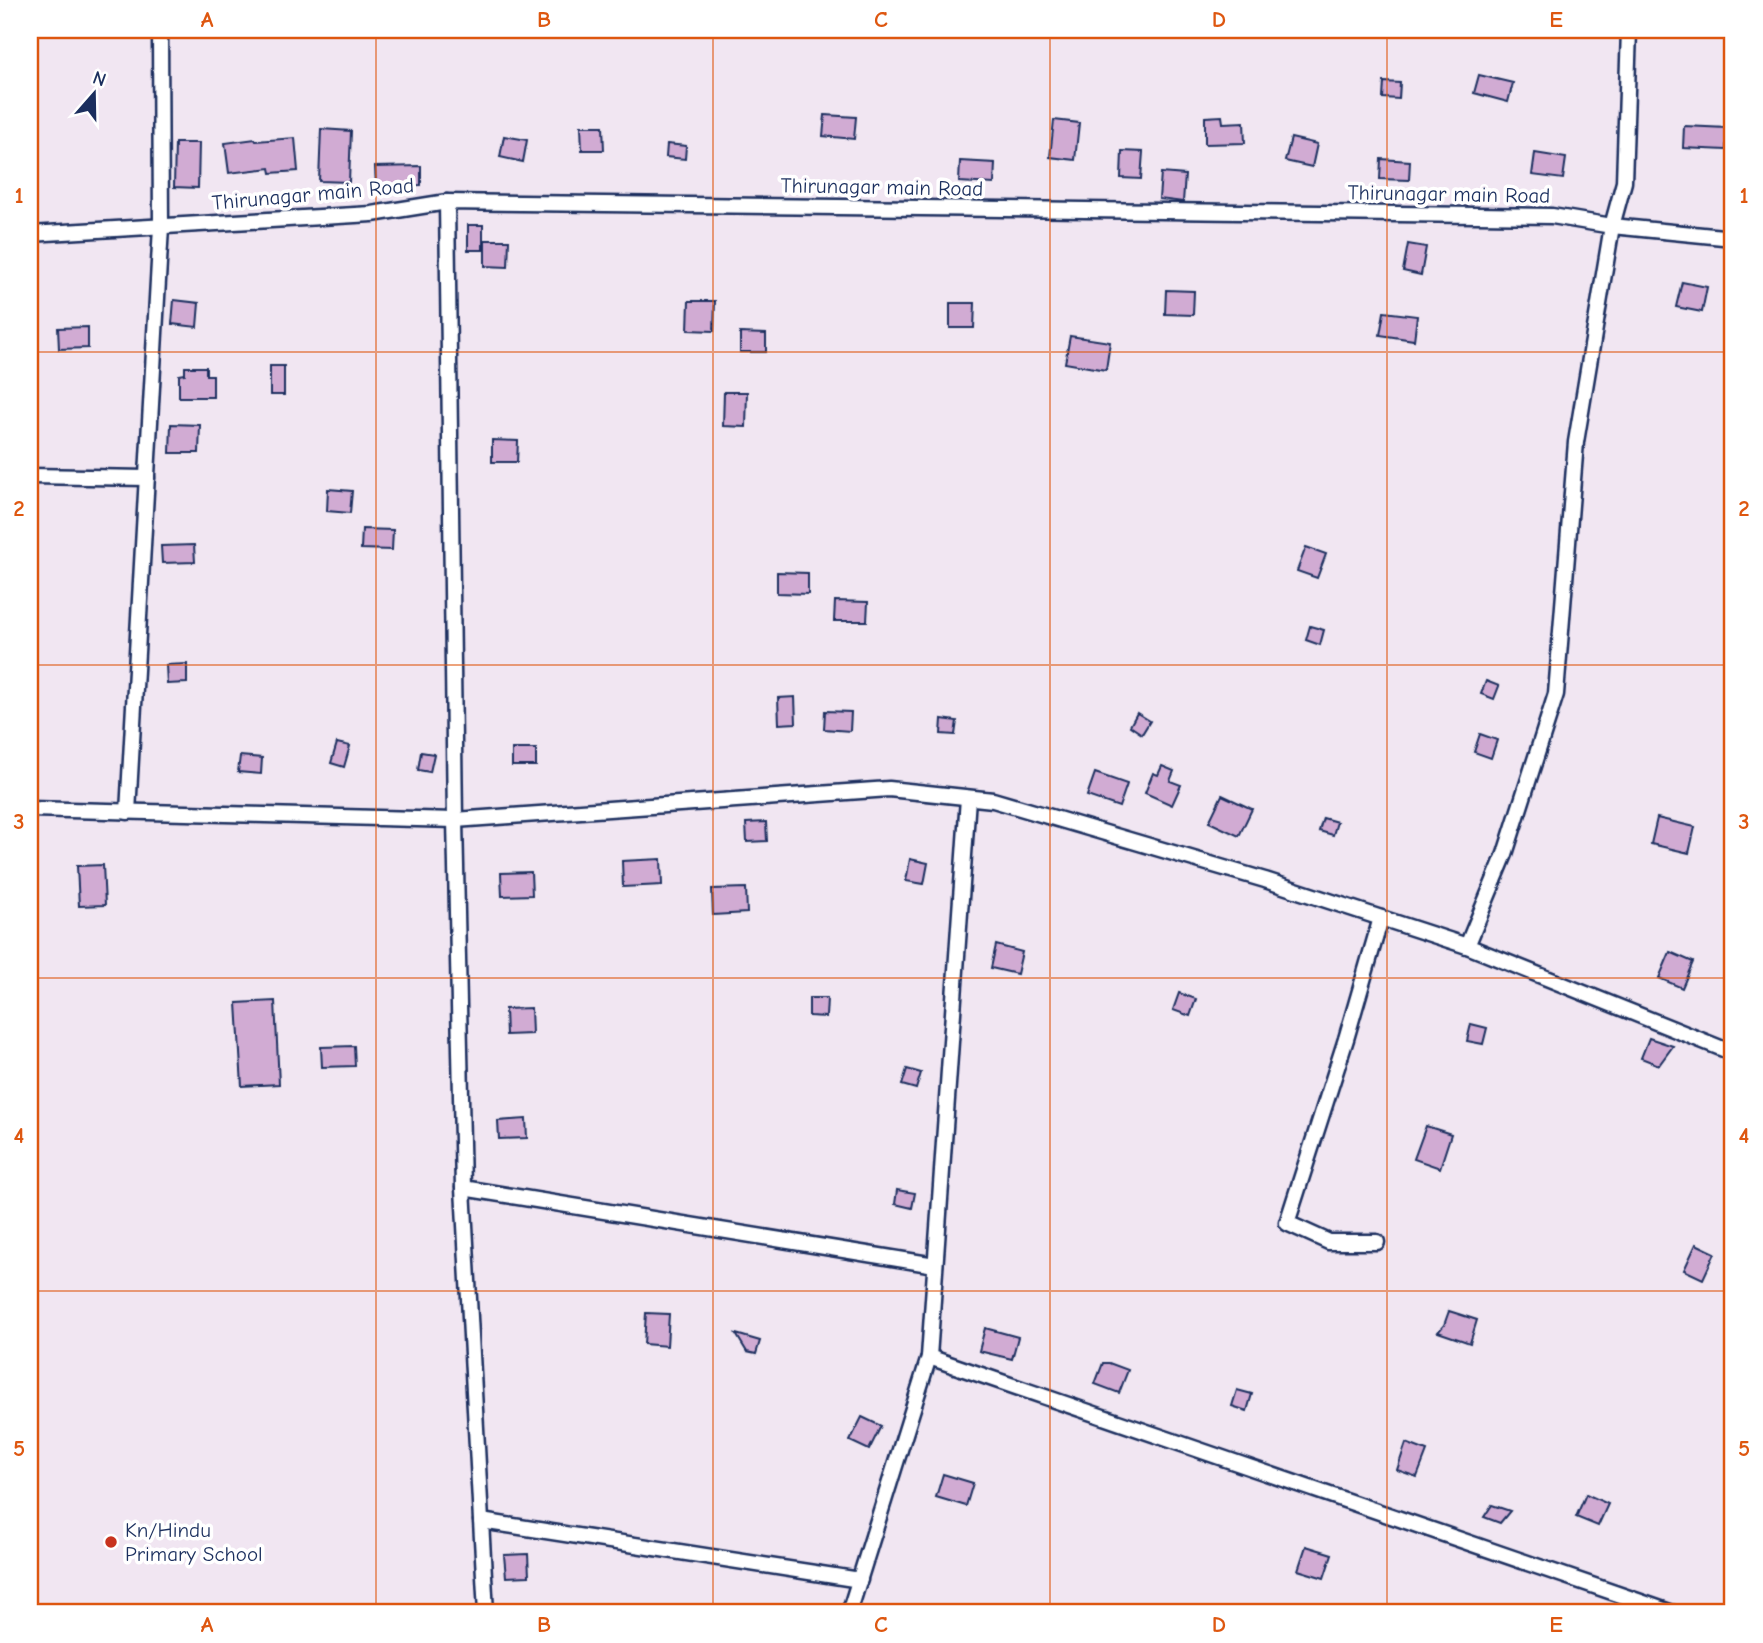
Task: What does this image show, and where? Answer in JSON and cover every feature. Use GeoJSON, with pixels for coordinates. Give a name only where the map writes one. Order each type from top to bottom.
{"type":"FeatureCollection","features":[{"type":"Feature","properties":{"kind":"street"},"geometry":{"type":"LineString","coordinates":[[128,812],[161,227],[160,30]]}},
{"type":"Feature","properties":{"kind":"street"},"geometry":{"type":"LineString","coordinates":[[1467,946],[1505,854],[1556,694],[1576,442],[1612,226],[1624,183],[1629,30]]}},
{"type":"Feature","properties":{"kind":"street"},"geometry":{"type":"LineString","coordinates":[[447,202],[463,1188],[486,1613]]}},
{"type":"Feature","properties":{"kind":"street","name":"Thirunagar main Road"},"geometry":{"type":"LineString","coordinates":[[30,234],[372,214],[447,202],[1552,216],[1612,226],[1733,238]]}},
{"type":"Feature","properties":{"kind":"street"},"geometry":{"type":"LineString","coordinates":[[30,476],[147,478]]}},
{"type":"Feature","properties":{"kind":"street"},"geometry":{"type":"LineString","coordinates":[[30,809],[455,820],[889,789],[993,800],[1265,880],[1467,946],[1733,1053]]}},
{"type":"Feature","properties":{"kind":"street"},"geometry":{"type":"LineString","coordinates":[[850,1613],[929,1357],[968,798]]}},
{"type":"Feature","properties":{"kind":"street"},"geometry":{"type":"LineString","coordinates":[[1377,1242],[1328,1242],[1287,1223],[1346,1039],[1381,918]]}},
{"type":"Feature","properties":{"kind":"street"},"geometry":{"type":"LineString","coordinates":[[463,1188],[935,1265]]}},
{"type":"Feature","properties":{"kind":"street"},"geometry":{"type":"LineString","coordinates":[[929,1357],[1673,1613]]}},
{"type":"Feature","properties":{"kind":"street"},"geometry":{"type":"LineString","coordinates":[[481,1521],[860,1580]]}},
{"type":"Feature","properties":{"kind":"building"},"geometry":{"type":"Polygon","coordinates":[[[1479,75],[1513,83],[1508,102],[1474,93],[1479,75]]]}},
{"type":"Feature","properties":{"kind":"building"},"geometry":{"type":"Polygon","coordinates":[[[1384,82],[1400,83],[1399,99],[1383,98],[1384,82]]]}},
{"type":"Feature","properties":{"kind":"building"},"geometry":{"type":"Polygon","coordinates":[[[825,115],[856,117],[854,139],[823,136],[825,115]]]}},
{"type":"Feature","properties":{"kind":"building"},"geometry":{"type":"Polygon","coordinates":[[[1222,116],[1223,123],[1244,122],[1245,143],[1205,144],[1205,117],[1222,116]]]}},
{"type":"Feature","properties":{"kind":"building"},"geometry":{"type":"Polygon","coordinates":[[[1054,120],[1079,123],[1075,160],[1050,157],[1054,120]]]}},
{"type":"Feature","properties":{"kind":"building"},"geometry":{"type":"Polygon","coordinates":[[[581,126],[603,126],[604,150],[582,150],[581,126]]]}},
{"type":"Feature","properties":{"kind":"building"},"geometry":{"type":"Polygon","coordinates":[[[1684,126],[1727,128],[1726,150],[1683,148],[1684,126]]]}},
{"type":"Feature","properties":{"kind":"building"},"geometry":{"type":"Polygon","coordinates":[[[321,129],[351,131],[349,182],[319,181],[321,129]]]}},
{"type":"Feature","properties":{"kind":"building"},"geometry":{"type":"Polygon","coordinates":[[[504,136],[527,140],[523,162],[500,157],[504,136]]]}},
{"type":"Feature","properties":{"kind":"building"},"geometry":{"type":"Polygon","coordinates":[[[295,138],[298,171],[271,173],[270,168],[229,173],[225,143],[295,138]]]}},
{"type":"Feature","properties":{"kind":"building"},"geometry":{"type":"Polygon","coordinates":[[[1291,138],[1317,144],[1312,167],[1285,161],[1291,138]]]}},
{"type":"Feature","properties":{"kind":"building"},"geometry":{"type":"Polygon","coordinates":[[[175,143],[199,143],[198,188],[174,187],[175,143]]]}},
{"type":"Feature","properties":{"kind":"building"},"geometry":{"type":"Polygon","coordinates":[[[667,144],[686,146],[685,159],[666,157],[667,144]]]}},
{"type":"Feature","properties":{"kind":"building"},"geometry":{"type":"Polygon","coordinates":[[[1122,151],[1143,152],[1141,179],[1121,178],[1122,151]]]}},
{"type":"Feature","properties":{"kind":"building"},"geometry":{"type":"Polygon","coordinates":[[[1535,153],[1566,158],[1563,179],[1532,175],[1535,153]]]}},
{"type":"Feature","properties":{"kind":"building"},"geometry":{"type":"Polygon","coordinates":[[[1381,159],[1410,161],[1409,180],[1380,179],[1381,159]]]}},
{"type":"Feature","properties":{"kind":"building"},"geometry":{"type":"Polygon","coordinates":[[[960,161],[995,163],[994,184],[959,182],[960,161]]]}},
{"type":"Feature","properties":{"kind":"building"},"geometry":{"type":"Polygon","coordinates":[[[421,166],[421,185],[376,186],[375,167],[421,166]]]}},
{"type":"Feature","properties":{"kind":"building"},"geometry":{"type":"Polygon","coordinates":[[[1161,173],[1185,175],[1183,202],[1159,199],[1161,173]]]}},
{"type":"Feature","properties":{"kind":"building"},"geometry":{"type":"Polygon","coordinates":[[[468,225],[483,225],[483,250],[468,250],[468,225]]]}},
{"type":"Feature","properties":{"kind":"building"},"geometry":{"type":"Polygon","coordinates":[[[485,240],[509,240],[508,267],[485,266],[485,240]]]}},
{"type":"Feature","properties":{"kind":"building"},"geometry":{"type":"Polygon","coordinates":[[[1408,244],[1426,247],[1421,275],[1403,271],[1408,244]]]}},
{"type":"Feature","properties":{"kind":"building"},"geometry":{"type":"Polygon","coordinates":[[[1682,282],[1707,287],[1702,312],[1676,307],[1682,282]]]}},
{"type":"Feature","properties":{"kind":"building"},"geometry":{"type":"Polygon","coordinates":[[[1166,290],[1194,291],[1193,315],[1165,314],[1166,290]]]}},
{"type":"Feature","properties":{"kind":"building"},"geometry":{"type":"Polygon","coordinates":[[[174,300],[199,303],[197,327],[172,324],[174,300]]]}},
{"type":"Feature","properties":{"kind":"building"},"geometry":{"type":"Polygon","coordinates":[[[689,301],[715,301],[714,331],[688,330],[689,301]]]}},
{"type":"Feature","properties":{"kind":"building"},"geometry":{"type":"Polygon","coordinates":[[[950,303],[975,303],[974,328],[950,328],[950,303]]]}},
{"type":"Feature","properties":{"kind":"building"},"geometry":{"type":"Polygon","coordinates":[[[1384,312],[1417,316],[1414,340],[1380,335],[1384,312]]]}},
{"type":"Feature","properties":{"kind":"building"},"geometry":{"type":"Polygon","coordinates":[[[88,327],[88,348],[59,349],[58,328],[88,327]]]}},
{"type":"Feature","properties":{"kind":"building"},"geometry":{"type":"Polygon","coordinates":[[[740,333],[766,334],[766,352],[740,352],[740,333]]]}},
{"type":"Feature","properties":{"kind":"building"},"geometry":{"type":"Polygon","coordinates":[[[1070,336],[1110,342],[1106,370],[1065,363],[1070,336]]]}},
{"type":"Feature","properties":{"kind":"building"},"geometry":{"type":"Polygon","coordinates":[[[270,366],[284,366],[284,395],[270,395],[270,366]]]}},
{"type":"Feature","properties":{"kind":"building"},"geometry":{"type":"Polygon","coordinates":[[[185,367],[206,367],[206,375],[213,375],[213,397],[179,397],[179,375],[185,374],[185,367]]]}},
{"type":"Feature","properties":{"kind":"building"},"geometry":{"type":"Polygon","coordinates":[[[724,392],[747,392],[746,427],[723,426],[724,392]]]}},
{"type":"Feature","properties":{"kind":"building"},"geometry":{"type":"Polygon","coordinates":[[[171,424],[200,425],[199,453],[170,453],[171,424]]]}},
{"type":"Feature","properties":{"kind":"building"},"geometry":{"type":"Polygon","coordinates":[[[492,440],[518,441],[517,462],[492,462],[492,440]]]}},
{"type":"Feature","properties":{"kind":"building"},"geometry":{"type":"Polygon","coordinates":[[[328,489],[352,491],[350,513],[327,511],[328,489]]]}},
{"type":"Feature","properties":{"kind":"building"},"geometry":{"type":"Polygon","coordinates":[[[362,529],[393,530],[392,550],[361,549],[362,529]]]}},
{"type":"Feature","properties":{"kind":"building"},"geometry":{"type":"Polygon","coordinates":[[[194,545],[195,562],[162,563],[161,546],[194,545]]]}},
{"type":"Feature","properties":{"kind":"building"},"geometry":{"type":"Polygon","coordinates":[[[1306,547],[1326,554],[1317,578],[1297,571],[1306,547]]]}},
{"type":"Feature","properties":{"kind":"building"},"geometry":{"type":"Polygon","coordinates":[[[777,572],[808,573],[808,594],[777,593],[777,572]]]}},
{"type":"Feature","properties":{"kind":"building"},"geometry":{"type":"Polygon","coordinates":[[[835,601],[868,602],[867,621],[834,621],[835,601]]]}},
{"type":"Feature","properties":{"kind":"building"},"geometry":{"type":"Polygon","coordinates":[[[1310,626],[1324,630],[1320,645],[1306,640],[1310,626]]]}},
{"type":"Feature","properties":{"kind":"building"},"geometry":{"type":"Polygon","coordinates":[[[187,664],[187,683],[167,684],[166,665],[187,664]]]}},
{"type":"Feature","properties":{"kind":"building"},"geometry":{"type":"Polygon","coordinates":[[[1486,681],[1499,686],[1494,699],[1481,694],[1486,681]]]}},
{"type":"Feature","properties":{"kind":"building"},"geometry":{"type":"Polygon","coordinates":[[[795,697],[796,723],[779,724],[778,698],[795,697]]]}},
{"type":"Feature","properties":{"kind":"building"},"geometry":{"type":"Polygon","coordinates":[[[825,711],[851,712],[850,731],[824,729],[825,711]]]}},
{"type":"Feature","properties":{"kind":"building"},"geometry":{"type":"Polygon","coordinates":[[[1137,713],[1150,721],[1142,734],[1130,726],[1137,713]]]}},
{"type":"Feature","properties":{"kind":"building"},"geometry":{"type":"Polygon","coordinates":[[[942,719],[957,721],[955,735],[941,734],[942,719]]]}},
{"type":"Feature","properties":{"kind":"building"},"geometry":{"type":"Polygon","coordinates":[[[1480,734],[1497,740],[1491,758],[1474,752],[1480,734]]]}},
{"type":"Feature","properties":{"kind":"building"},"geometry":{"type":"Polygon","coordinates":[[[337,743],[350,746],[344,767],[331,763],[337,743]]]}},
{"type":"Feature","properties":{"kind":"building"},"geometry":{"type":"Polygon","coordinates":[[[512,749],[536,749],[536,766],[512,766],[512,749]]]}},
{"type":"Feature","properties":{"kind":"building"},"geometry":{"type":"Polygon","coordinates":[[[421,752],[434,754],[430,772],[418,770],[421,752]]]}},
{"type":"Feature","properties":{"kind":"building"},"geometry":{"type":"Polygon","coordinates":[[[240,756],[262,758],[261,774],[238,772],[240,756]]]}},
{"type":"Feature","properties":{"kind":"building"},"geometry":{"type":"Polygon","coordinates":[[[1162,766],[1174,771],[1170,781],[1181,785],[1172,805],[1145,793],[1153,773],[1158,775],[1162,766]]]}},
{"type":"Feature","properties":{"kind":"building"},"geometry":{"type":"Polygon","coordinates":[[[1095,773],[1127,784],[1119,807],[1087,796],[1095,773]]]}},
{"type":"Feature","properties":{"kind":"building"},"geometry":{"type":"Polygon","coordinates":[[[1222,795],[1252,809],[1239,836],[1209,822],[1222,795]]]}},
{"type":"Feature","properties":{"kind":"building"},"geometry":{"type":"Polygon","coordinates":[[[1323,818],[1337,822],[1333,835],[1319,831],[1323,818]]]}},
{"type":"Feature","properties":{"kind":"building"},"geometry":{"type":"Polygon","coordinates":[[[1657,818],[1695,827],[1689,853],[1651,844],[1657,818]]]}},
{"type":"Feature","properties":{"kind":"building"},"geometry":{"type":"Polygon","coordinates":[[[766,822],[767,841],[747,842],[746,823],[766,822]]]}},
{"type":"Feature","properties":{"kind":"building"},"geometry":{"type":"Polygon","coordinates":[[[661,859],[662,885],[623,887],[622,861],[661,859]]]}},
{"type":"Feature","properties":{"kind":"building"},"geometry":{"type":"Polygon","coordinates":[[[910,859],[928,863],[924,884],[906,881],[910,859]]]}},
{"type":"Feature","properties":{"kind":"building"},"geometry":{"type":"Polygon","coordinates":[[[103,865],[105,905],[79,906],[77,866],[103,865]]]}},
{"type":"Feature","properties":{"kind":"building"},"geometry":{"type":"Polygon","coordinates":[[[531,872],[532,895],[502,896],[501,873],[531,872]]]}},
{"type":"Feature","properties":{"kind":"building"},"geometry":{"type":"Polygon","coordinates":[[[746,888],[747,913],[713,915],[712,889],[746,888]]]}},
{"type":"Feature","properties":{"kind":"building"},"geometry":{"type":"Polygon","coordinates":[[[996,945],[1022,952],[1017,974],[991,968],[996,945]]]}},
{"type":"Feature","properties":{"kind":"building"},"geometry":{"type":"Polygon","coordinates":[[[1670,952],[1693,962],[1682,988],[1659,978],[1670,952]]]}},
{"type":"Feature","properties":{"kind":"building"},"geometry":{"type":"Polygon","coordinates":[[[1179,993],[1196,999],[1190,1016],[1173,1010],[1179,993]]]}},
{"type":"Feature","properties":{"kind":"building"},"geometry":{"type":"Polygon","coordinates":[[[809,998],[827,998],[826,1017],[809,1016],[809,998]]]}},
{"type":"Feature","properties":{"kind":"building"},"geometry":{"type":"Polygon","coordinates":[[[275,1001],[279,1084],[242,1086],[237,1003],[275,1001]]]}},
{"type":"Feature","properties":{"kind":"building"},"geometry":{"type":"Polygon","coordinates":[[[531,1008],[532,1034],[506,1035],[505,1009],[531,1008]]]}},
{"type":"Feature","properties":{"kind":"building"},"geometry":{"type":"Polygon","coordinates":[[[1471,1024],[1487,1028],[1483,1044],[1467,1041],[1471,1024]]]}},
{"type":"Feature","properties":{"kind":"building"},"geometry":{"type":"Polygon","coordinates":[[[1649,1038],[1673,1046],[1659,1065],[1641,1058],[1649,1038]]]}},
{"type":"Feature","properties":{"kind":"building"},"geometry":{"type":"Polygon","coordinates":[[[354,1046],[355,1066],[322,1067],[321,1047],[354,1046]]]}},
{"type":"Feature","properties":{"kind":"building"},"geometry":{"type":"Polygon","coordinates":[[[907,1069],[921,1073],[916,1089],[902,1085],[907,1069]]]}},
{"type":"Feature","properties":{"kind":"building"},"geometry":{"type":"Polygon","coordinates":[[[526,1119],[527,1138],[499,1139],[498,1121],[526,1119]]]}},
{"type":"Feature","properties":{"kind":"building"},"geometry":{"type":"Polygon","coordinates":[[[1426,1126],[1451,1134],[1440,1168],[1414,1159],[1426,1126]]]}},
{"type":"Feature","properties":{"kind":"building"},"geometry":{"type":"Polygon","coordinates":[[[897,1190],[915,1193],[912,1208],[895,1204],[897,1190]]]}},
{"type":"Feature","properties":{"kind":"building"},"geometry":{"type":"Polygon","coordinates":[[[1696,1244],[1715,1253],[1703,1279],[1684,1270],[1696,1244]]]}},
{"type":"Feature","properties":{"kind":"building"},"geometry":{"type":"Polygon","coordinates":[[[1449,1311],[1477,1320],[1470,1343],[1438,1332],[1449,1311]]]}},
{"type":"Feature","properties":{"kind":"building"},"geometry":{"type":"Polygon","coordinates":[[[646,1313],[669,1314],[667,1346],[644,1344],[646,1313]]]}},
{"type":"Feature","properties":{"kind":"building"},"geometry":{"type":"Polygon","coordinates":[[[985,1328],[1018,1337],[1012,1359],[979,1351],[985,1328]]]}},
{"type":"Feature","properties":{"kind":"building"},"geometry":{"type":"Polygon","coordinates":[[[736,1334],[760,1341],[756,1354],[747,1352],[736,1334]]]}},
{"type":"Feature","properties":{"kind":"building"},"geometry":{"type":"Polygon","coordinates":[[[1103,1363],[1128,1370],[1119,1393],[1095,1384],[1103,1363]]]}},
{"type":"Feature","properties":{"kind":"building"},"geometry":{"type":"Polygon","coordinates":[[[1237,1390],[1252,1394],[1247,1411],[1232,1406],[1237,1390]]]}},
{"type":"Feature","properties":{"kind":"building"},"geometry":{"type":"Polygon","coordinates":[[[862,1417],[881,1426],[869,1450],[850,1441],[862,1417]]]}},
{"type":"Feature","properties":{"kind":"building"},"geometry":{"type":"Polygon","coordinates":[[[1406,1443],[1427,1451],[1417,1477],[1397,1470],[1406,1443]]]}},
{"type":"Feature","properties":{"kind":"building"},"geometry":{"type":"Polygon","coordinates":[[[943,1474],[973,1483],[966,1506],[936,1497],[943,1474]]]}},
{"type":"Feature","properties":{"kind":"building"},"geometry":{"type":"Polygon","coordinates":[[[1586,1494],[1608,1504],[1598,1526],[1576,1517],[1586,1494]]]}},
{"type":"Feature","properties":{"kind":"building"},"geometry":{"type":"Polygon","coordinates":[[[1492,1505],[1510,1511],[1500,1523],[1484,1517],[1492,1505]]]}},
{"type":"Feature","properties":{"kind":"building"},"geometry":{"type":"Polygon","coordinates":[[[1306,1546],[1332,1554],[1324,1578],[1298,1570],[1306,1546]]]}},
{"type":"Feature","properties":{"kind":"building"},"geometry":{"type":"Polygon","coordinates":[[[528,1554],[529,1576],[506,1577],[504,1555],[528,1554]]]}},
{"type":"Feature","properties":{"kind":"place","name":"Kn/Hindu Primary School"},"geometry":{"type":"Point","coordinates":[111,1542]}}]}
